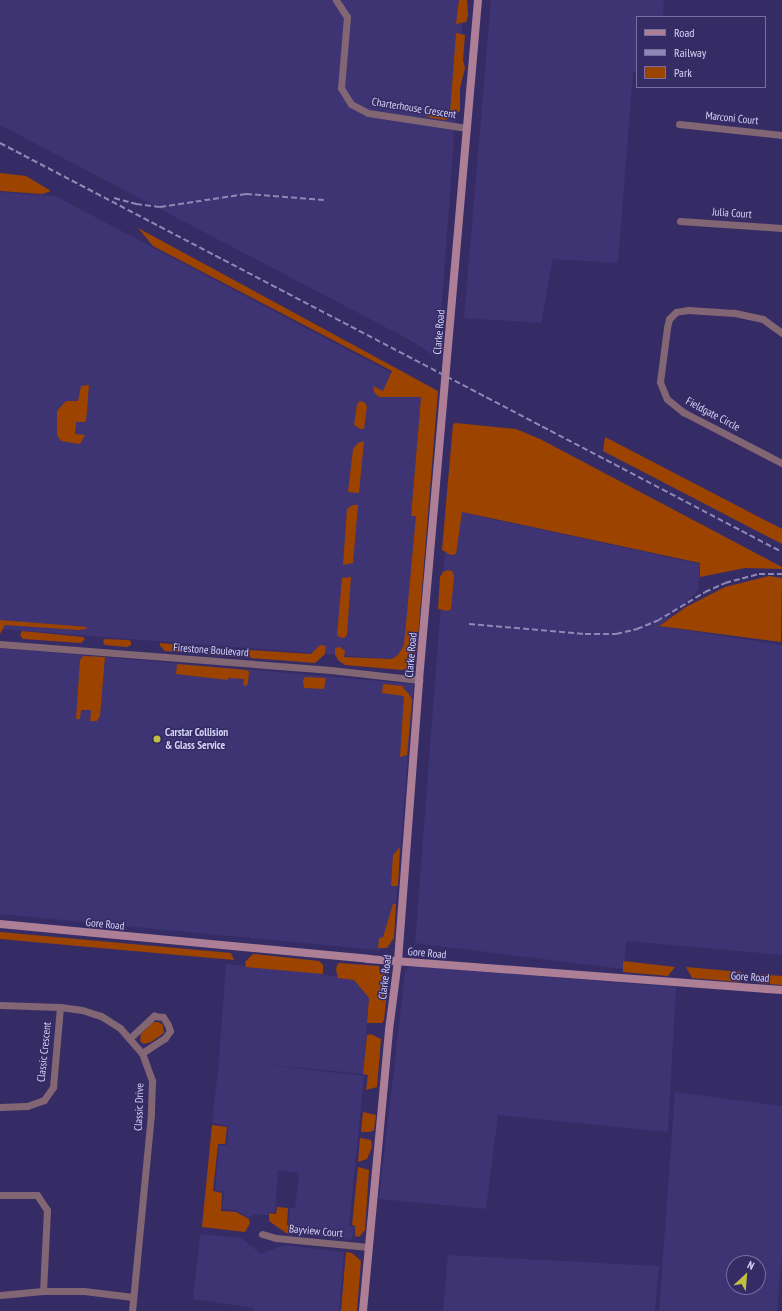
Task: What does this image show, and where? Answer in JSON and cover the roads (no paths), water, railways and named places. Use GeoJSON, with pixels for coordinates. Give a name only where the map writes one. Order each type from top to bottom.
{"type":"FeatureCollection","features":[{"type":"Feature","properties":{"kind":"main road","name":"Clarke Road"},"geometry":{"type":"LineString","coordinates":[[363,1311],[389,1030],[398,961],[419,680],[478,0]]}},
{"type":"Feature","properties":{"kind":"main road","name":"Gore Road"},"geometry":{"type":"LineString","coordinates":[[0,924],[240,948],[782,990]]}},
{"type":"Feature","properties":{"kind":"street","name":"Charterhouse Crescent"},"geometry":{"type":"LineString","coordinates":[[336,0],[347,17],[341,88],[351,104],[368,113],[467,128]]}},
{"type":"Feature","properties":{"kind":"street","name":"Marconi Court"},"geometry":{"type":"LineString","coordinates":[[679,124],[782,135]]}},
{"type":"Feature","properties":{"kind":"street","name":"Julia Court"},"geometry":{"type":"LineString","coordinates":[[680,221],[782,228]]}},
{"type":"Feature","properties":{"kind":"street","name":"Fieldgate Circle"},"geometry":{"type":"LineString","coordinates":[[782,333],[763,320],[734,313],[688,310],[676,312],[669,319],[660,382],[667,399],[683,412],[782,463]]}},
{"type":"Feature","properties":{"kind":"street","name":"Firestone Boulevard"},"geometry":{"type":"LineString","coordinates":[[0,644],[327,670],[419,680]]}},
{"type":"Feature","properties":{"kind":"street","name":"Classic Drive"},"geometry":{"type":"LineString","coordinates":[[0,1005],[60,1007],[82,1010],[101,1016],[120,1028],[142,1053],[152,1081],[152,1088],[132,1311]]}},
{"type":"Feature","properties":{"kind":"street","name":"Classic Crescent"},"geometry":{"type":"LineString","coordinates":[[0,1107],[27,1106],[44,1100],[53,1087],[60,1007]]}},
{"type":"Feature","properties":{"kind":"street"},"geometry":{"type":"LineString","coordinates":[[130,1038],[154,1016],[163,1016],[170,1031],[165,1038],[142,1053]]}},
{"type":"Feature","properties":{"kind":"street"},"geometry":{"type":"LineString","coordinates":[[0,1195],[37,1195],[47,1210],[43,1291]]}},
{"type":"Feature","properties":{"kind":"street","name":"Bayview Court"},"geometry":{"type":"LineString","coordinates":[[262,1234],[276,1238],[369,1247]]}},
{"type":"Feature","properties":{"kind":"street"},"geometry":{"type":"LineString","coordinates":[[0,1295],[43,1291],[84,1291],[133,1297]]}},
{"type":"Feature","properties":{"kind":"railway"},"geometry":{"type":"LineString","coordinates":[[0,143],[782,552]]}},
{"type":"Feature","properties":{"kind":"railway"},"geometry":{"type":"LineString","coordinates":[[114,198],[136,204],[160,207],[246,194],[324,200]]}},
{"type":"Feature","properties":{"kind":"railway"},"geometry":{"type":"LineString","coordinates":[[469,624],[585,634],[616,634],[637,629],[657,621],[705,592],[725,583],[759,574],[782,574]]}},
{"type":"Feature","properties":{"kind":"place","name":"Carstar Collision & Glass Service"},"geometry":{"type":"Point","coordinates":[157,739]}}]}
